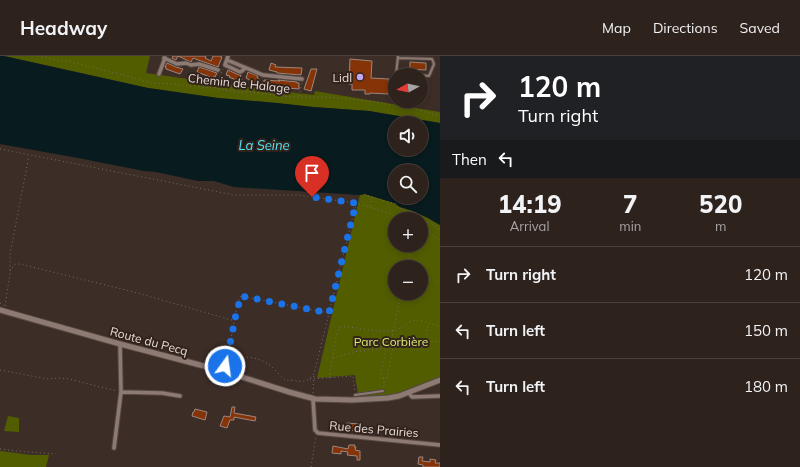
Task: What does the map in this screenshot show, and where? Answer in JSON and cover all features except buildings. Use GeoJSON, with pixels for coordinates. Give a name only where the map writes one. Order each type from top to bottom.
{"type":"FeatureCollection","features":[{"type":"Feature","properties":{"kind":"main road","name":"Route du Pecq"},"geometry":{"type":"LineString","coordinates":[[3,308],[120,344],[223,371],[314,399],[352,400],[388,398],[399,396],[440,379]]}},
{"type":"Feature","properties":{"kind":"street"},"geometry":{"type":"LineString","coordinates":[[159,74],[165,57],[177,64],[199,64],[218,70]]}},
{"type":"Feature","properties":{"kind":"street"},"geometry":{"type":"LineString","coordinates":[[245,68],[240,72],[224,65],[228,58],[245,68],[263,75],[302,79]]}},
{"type":"Feature","properties":{"kind":"street"},"geometry":{"type":"LineString","coordinates":[[114,448],[121,392],[120,344]]}},
{"type":"Feature","properties":{"kind":"street"},"geometry":{"type":"LineString","coordinates":[[121,392],[162,393],[180,396]]}},
{"type":"Feature","properties":{"kind":"street"},"geometry":{"type":"LineString","coordinates":[[408,392],[412,397],[440,396]]}},
{"type":"Feature","properties":{"kind":"street","name":"Rue des Prairies"},"geometry":{"type":"LineString","coordinates":[[314,399],[315,430],[320,434],[440,445]]}},
{"type":"Feature","properties":{"kind":"lane"},"geometry":{"type":"LineString","coordinates":[[397,68],[398,57],[432,59],[434,64],[428,76]]}},
{"type":"Feature","properties":{"kind":"lane"},"geometry":{"type":"LineString","coordinates":[[355,395],[383,391]]}},
{"type":"Feature","properties":{"kind":"path","name":"Chemin de Halage"},"geometry":{"type":"LineString","coordinates":[[38,56],[66,61],[151,83],[176,84],[215,88],[235,92],[249,92],[290,97],[328,97],[376,102],[440,116]]}},
{"type":"Feature","properties":{"kind":"path"},"geometry":{"type":"LineString","coordinates":[[215,88],[224,65]]}},
{"type":"Feature","properties":{"kind":"path"},"geometry":{"type":"LineString","coordinates":[[299,97],[302,79]]}},
{"type":"Feature","properties":{"kind":"path"},"geometry":{"type":"LineString","coordinates":[[0,149],[234,195],[298,195],[356,203],[388,213]]}},
{"type":"Feature","properties":{"kind":"path"},"geometry":{"type":"LineString","coordinates":[[3,308],[10,271],[10,254],[29,155]]}},
{"type":"Feature","properties":{"kind":"path"},"geometry":{"type":"LineString","coordinates":[[364,195],[372,196],[396,204],[398,207],[410,212]]}},
{"type":"Feature","properties":{"kind":"path"},"geometry":{"type":"LineString","coordinates":[[370,207],[372,196]]}},
{"type":"Feature","properties":{"kind":"path"},"geometry":{"type":"LineString","coordinates":[[314,399],[314,374],[356,203]]}},
{"type":"Feature","properties":{"kind":"path"},"geometry":{"type":"LineString","coordinates":[[428,222],[440,229]]}},
{"type":"Feature","properties":{"kind":"path"},"geometry":{"type":"LineString","coordinates":[[428,234],[440,241]]}},
{"type":"Feature","properties":{"kind":"path"},"geometry":{"type":"LineString","coordinates":[[10,271],[15,264],[20,264],[134,292],[235,321]]}},
{"type":"Feature","properties":{"kind":"path"},"geometry":{"type":"LineString","coordinates":[[223,371],[241,296],[329,313]]}},
{"type":"Feature","properties":{"kind":"path"},"geometry":{"type":"LineString","coordinates":[[390,348],[400,300]]}},
{"type":"Feature","properties":{"kind":"path"},"geometry":{"type":"LineString","coordinates":[[0,303],[3,308]]}},
{"type":"Feature","properties":{"kind":"path"},"geometry":{"type":"LineString","coordinates":[[329,378],[337,334],[341,327],[348,326],[370,330],[393,331],[400,329],[411,321],[415,320],[440,326]]}},
{"type":"Feature","properties":{"kind":"path"},"geometry":{"type":"LineString","coordinates":[[425,343],[428,324]]}},
{"type":"Feature","properties":{"kind":"path"},"geometry":{"type":"LineString","coordinates":[[333,358],[353,352],[440,341]]}},
{"type":"Feature","properties":{"kind":"path"},"geometry":{"type":"LineString","coordinates":[[384,378],[387,378],[393,347]]}},
{"type":"Feature","properties":{"kind":"path"},"geometry":{"type":"LineString","coordinates":[[384,378],[380,378],[386,348]]}},
{"type":"Feature","properties":{"kind":"path"},"geometry":{"type":"LineString","coordinates":[[227,359],[238,357],[252,358],[266,363],[274,368],[287,380],[305,381],[310,379],[353,376],[355,395]]}},
{"type":"Feature","properties":{"kind":"path"},"geometry":{"type":"LineString","coordinates":[[0,370],[48,379],[69,379],[121,392]]}},
{"type":"Feature","properties":{"kind":"path"},"geometry":{"type":"LineString","coordinates":[[310,379],[314,374]]}},
{"type":"Feature","properties":{"kind":"path"},"geometry":{"type":"LineString","coordinates":[[384,378],[384,387]]}},
{"type":"Feature","properties":{"kind":"path"},"geometry":{"type":"LineString","coordinates":[[311,467],[316,432]]}},
{"type":"Feature","properties":{"kind":"path"},"geometry":{"type":"LineString","coordinates":[[0,449],[56,454]]}},
{"type":"Feature","properties":{"kind":"green space"},"geometry":{"type":"Polygon","coordinates":[[[4,56],[150,56],[146,73],[314,95],[315,91],[388,103],[388,108],[416,108],[440,112],[440,123],[428,121],[428,116],[399,116],[369,111],[218,98],[148,88],[4,56]]]}},
{"type":"Feature","properties":{"kind":"green space","name":"Parc Corbière"},"geometry":{"type":"Polygon","coordinates":[[[365,194],[388,201],[388,204],[396,204],[415,212],[388,212],[388,252],[428,252],[428,218],[440,225],[440,379],[399,396],[359,400],[355,375],[317,378],[360,195],[365,194]]]}},
{"type":"Feature","properties":{"kind":"green space"},"geometry":{"type":"Polygon","coordinates":[[[8,416],[19,418],[19,432],[4,431],[8,416]]]}},
{"type":"Feature","properties":{"kind":"green space"},"geometry":{"type":"Polygon","coordinates":[[[0,451],[31,455],[49,455],[46,467],[0,467],[0,451]]]}},
{"type":"Feature","properties":{"kind":"water","name":"La Seine"},"geometry":{"type":"Polygon","coordinates":[[[0,56],[148,88],[218,98],[369,111],[399,116],[388,116],[388,156],[428,156],[428,121],[440,123],[440,225],[428,218],[428,212],[415,212],[396,204],[428,204],[428,164],[388,164],[388,201],[365,194],[359,195],[234,187],[214,181],[198,181],[0,144],[0,56]]]}},
{"type":"Feature","properties":{"kind":"place","name":"Lidl"},"geometry":{"type":"Point","coordinates":[360,77]}},
{"type":"Feature","properties":{"kind":"route"},"geometry":{"type":"LineString","coordinates":[[225,366],[238,302],[241,296],[329,313],[356,203],[312,197]]}}]}
